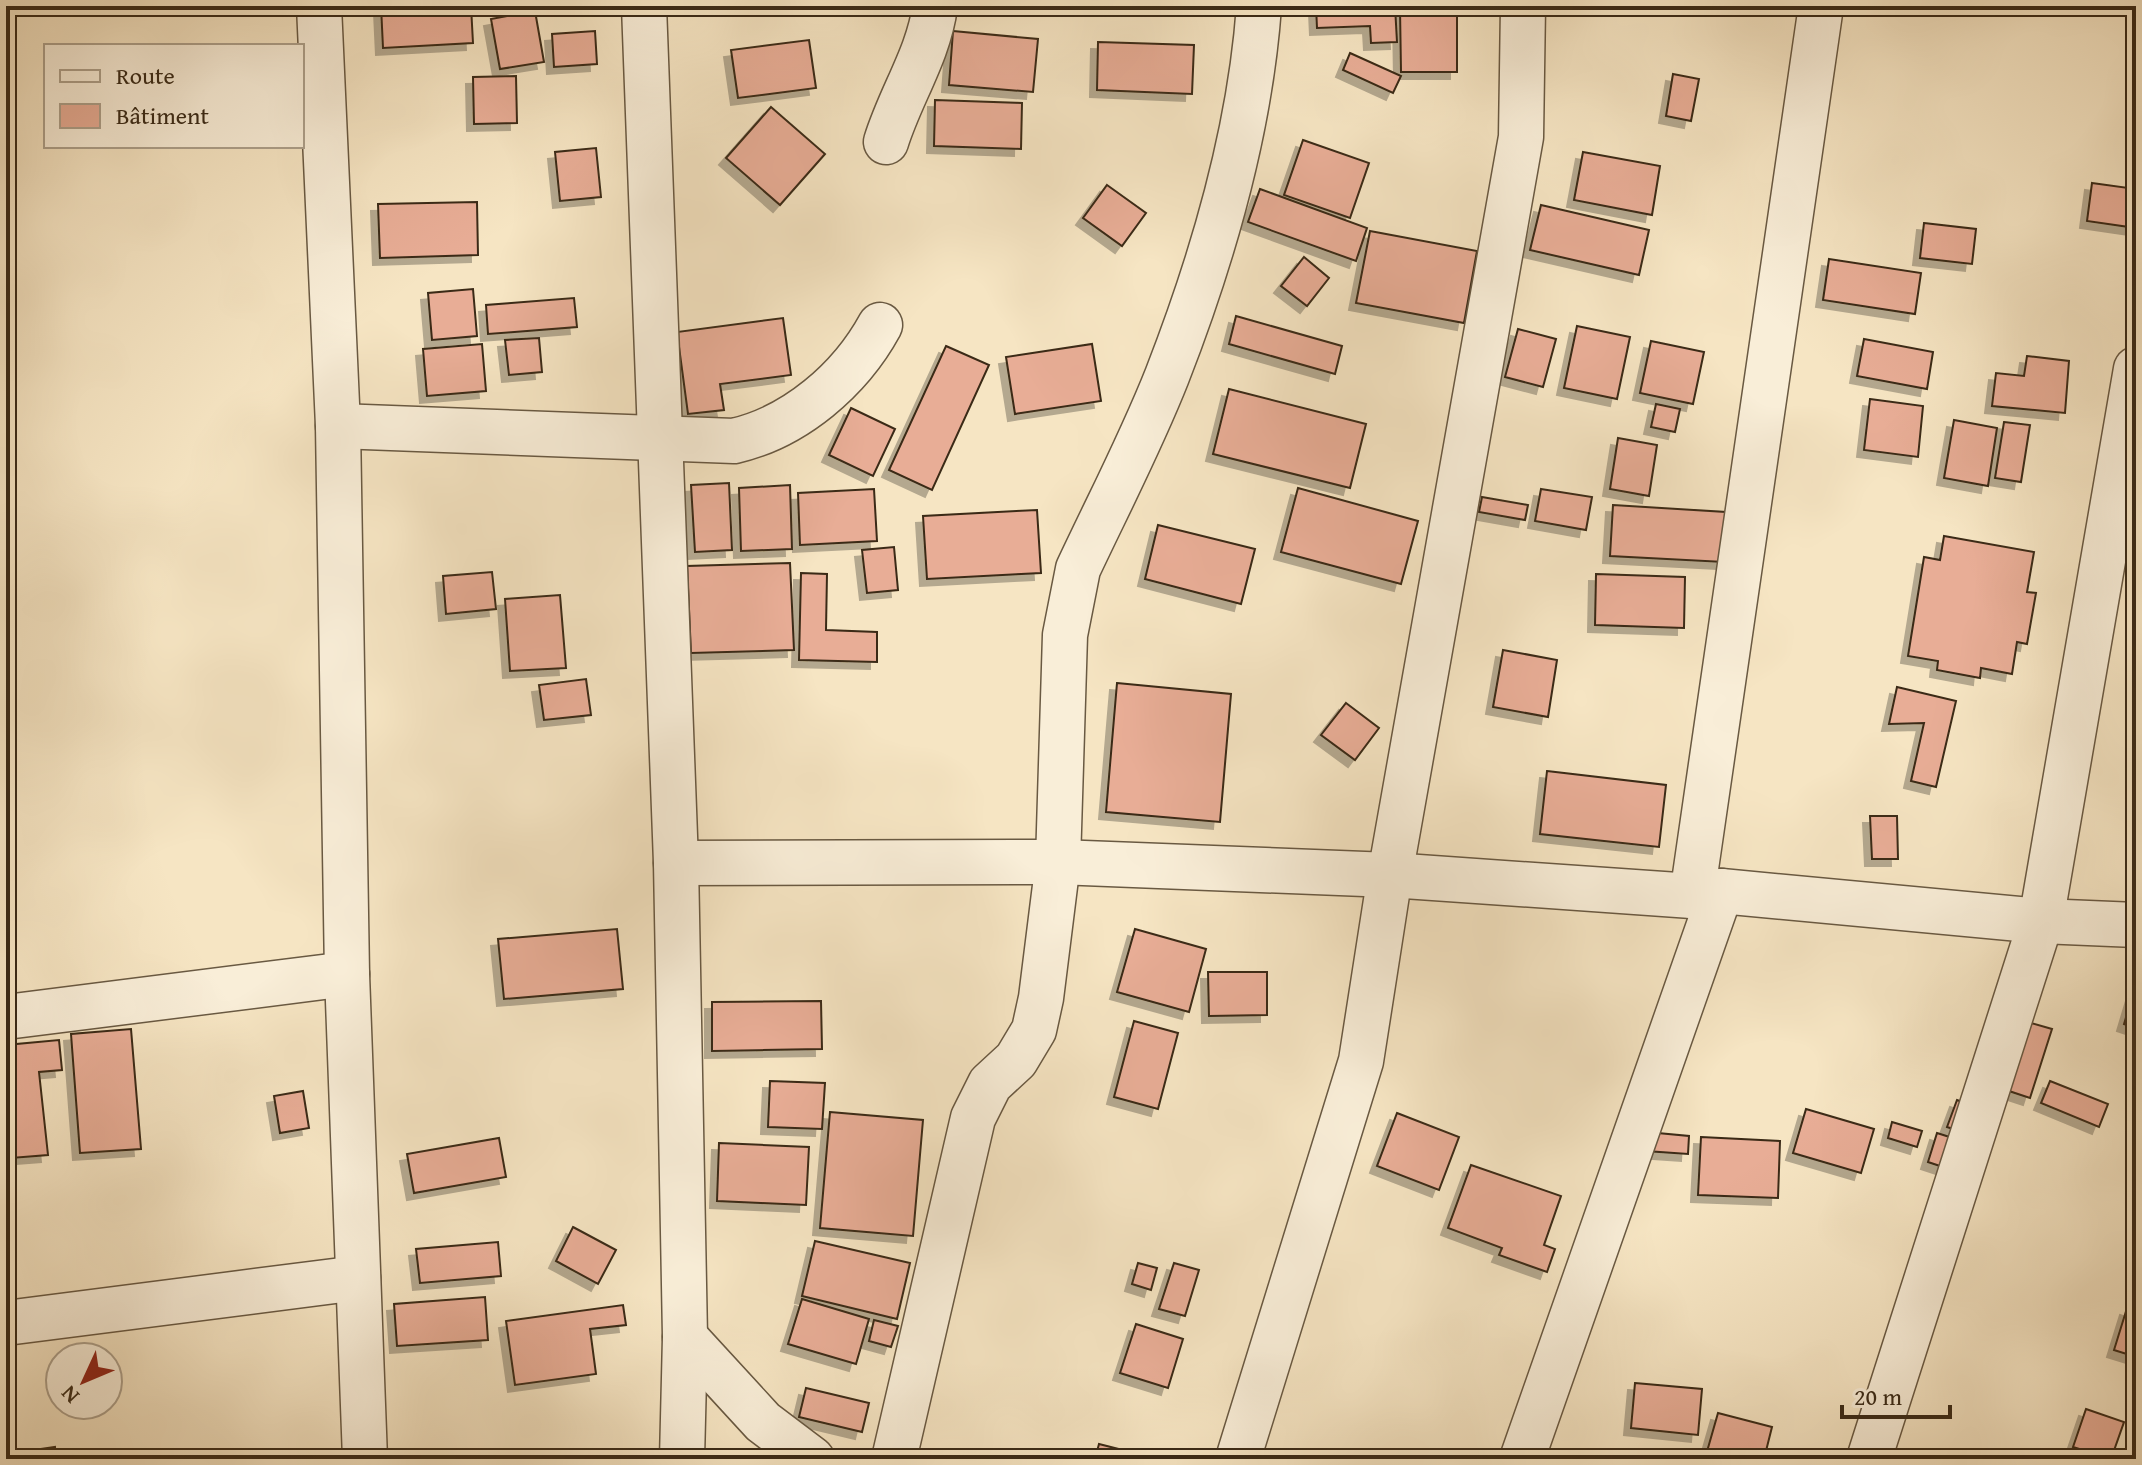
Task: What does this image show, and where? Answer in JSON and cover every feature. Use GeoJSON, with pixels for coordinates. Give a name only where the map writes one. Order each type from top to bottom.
{"type":"FeatureCollection","features":[{"type":"Feature","properties":{"kind":"street"},"geometry":{"type":"LineString","coordinates":[[319,6],[338,426],[347,974],[365,1459]]}},
{"type":"Feature","properties":{"kind":"street"},"geometry":{"type":"LineString","coordinates":[[644,6],[676,863],[685,1337],[682,1459]]}},
{"type":"Feature","properties":{"kind":"street"},"geometry":{"type":"LineString","coordinates":[[886,142],[896,109],[924,51],[935,6]]}},
{"type":"Feature","properties":{"kind":"street"},"geometry":{"type":"LineString","coordinates":[[894,1459],[973,1118],[990,1084],[1016,1060],[1034,1030],[1041,998],[1058,862],[1065,635],[1069,601],[1078,569],[1166,377],[1221,218],[1255,60],[1259,6]]}},
{"type":"Feature","properties":{"kind":"street"},"geometry":{"type":"LineString","coordinates":[[1238,1459],[1361,1061],[1390,875],[1521,137],[1523,6]]}},
{"type":"Feature","properties":{"kind":"street"},"geometry":{"type":"LineString","coordinates":[[1522,1459],[1706,894],[1821,6]]}},
{"type":"Feature","properties":{"kind":"street"},"geometry":{"type":"LineString","coordinates":[[338,426],[734,441],[759,435],[790,418],[844,375],[865,352],[880,325]]}},
{"type":"Feature","properties":{"kind":"street"},"geometry":{"type":"LineString","coordinates":[[1869,1459],[2041,921],[2136,369]]}},
{"type":"Feature","properties":{"kind":"street"},"geometry":{"type":"LineString","coordinates":[[676,863],[1058,862],[1390,875],[2136,925]]}},
{"type":"Feature","properties":{"kind":"street"},"geometry":{"type":"LineString","coordinates":[[6,1017],[347,974]]}},
{"type":"Feature","properties":{"kind":"street"},"geometry":{"type":"LineString","coordinates":[[6,1323],[358,1278]]}},
{"type":"Feature","properties":{"kind":"street"},"geometry":{"type":"LineString","coordinates":[[685,1337],[763,1422],[812,1459]]}},
{"type":"Feature","properties":{"kind":"building"},"geometry":{"type":"Polygon","coordinates":[[[381,6],[471,6],[473,43],[383,48],[381,6]]]}},
{"type":"Feature","properties":{"kind":"building"},"geometry":{"type":"Polygon","coordinates":[[[1316,6],[1395,6],[1397,42],[1371,43],[1370,26],[1317,28],[1316,6]]]}},
{"type":"Feature","properties":{"kind":"building"},"geometry":{"type":"Polygon","coordinates":[[[1457,8],[1457,72],[1401,72],[1400,9],[1457,8]]]}},
{"type":"Feature","properties":{"kind":"building"},"geometry":{"type":"Polygon","coordinates":[[[535,11],[544,62],[500,69],[491,19],[535,11]]]}},
{"type":"Feature","properties":{"kind":"building"},"geometry":{"type":"Polygon","coordinates":[[[595,31],[597,64],[554,67],[552,34],[595,31]]]}},
{"type":"Feature","properties":{"kind":"building"},"geometry":{"type":"Polygon","coordinates":[[[953,31],[1038,39],[1033,92],[949,85],[953,31]]]}},
{"type":"Feature","properties":{"kind":"building"},"geometry":{"type":"Polygon","coordinates":[[[809,40],[816,88],[738,98],[731,50],[809,40]]]}},
{"type":"Feature","properties":{"kind":"building"},"geometry":{"type":"Polygon","coordinates":[[[1098,42],[1194,45],[1192,94],[1097,90],[1098,42]]]}},
{"type":"Feature","properties":{"kind":"building"},"geometry":{"type":"Polygon","coordinates":[[[1350,53],[1401,76],[1393,93],[1343,70],[1350,53]]]}},
{"type":"Feature","properties":{"kind":"building"},"geometry":{"type":"Polygon","coordinates":[[[1673,74],[1699,79],[1691,121],[1666,116],[1673,74]]]}},
{"type":"Feature","properties":{"kind":"building"},"geometry":{"type":"Polygon","coordinates":[[[516,76],[517,123],[474,124],[473,77],[516,76]]]}},
{"type":"Feature","properties":{"kind":"building"},"geometry":{"type":"Polygon","coordinates":[[[935,100],[1022,103],[1021,149],[934,146],[935,100]]]}},
{"type":"Feature","properties":{"kind":"building"},"geometry":{"type":"Polygon","coordinates":[[[771,107],[825,154],[780,205],[726,158],[771,107]]]}},
{"type":"Feature","properties":{"kind":"building"},"geometry":{"type":"Polygon","coordinates":[[[1303,140],[1369,163],[1350,218],[1284,195],[1303,140]]]}},
{"type":"Feature","properties":{"kind":"building"},"geometry":{"type":"Polygon","coordinates":[[[596,148],[601,197],[560,201],[555,152],[596,148]]]}},
{"type":"Feature","properties":{"kind":"building"},"geometry":{"type":"Polygon","coordinates":[[[1583,152],[1660,166],[1652,215],[1574,200],[1583,152]]]}},
{"type":"Feature","properties":{"kind":"building"},"geometry":{"type":"Polygon","coordinates":[[[2092,183],[2136,189],[2136,228],[2087,221],[2092,183]]]}},
{"type":"Feature","properties":{"kind":"building"},"geometry":{"type":"Polygon","coordinates":[[[1107,185],[1146,213],[1122,246],[1083,218],[1107,185]]]}},
{"type":"Feature","properties":{"kind":"building"},"geometry":{"type":"Polygon","coordinates":[[[1260,189],[1367,228],[1356,261],[1248,222],[1260,189]]]}},
{"type":"Feature","properties":{"kind":"building"},"geometry":{"type":"Polygon","coordinates":[[[477,202],[478,255],[380,258],[378,204],[477,202]]]}},
{"type":"Feature","properties":{"kind":"building"},"geometry":{"type":"Polygon","coordinates":[[[1541,205],[1649,230],[1639,275],[1530,250],[1541,205]]]}},
{"type":"Feature","properties":{"kind":"building"},"geometry":{"type":"Polygon","coordinates":[[[1924,223],[1976,229],[1972,264],[1920,258],[1924,223]]]}},
{"type":"Feature","properties":{"kind":"building"},"geometry":{"type":"Polygon","coordinates":[[[1370,231],[1477,251],[1464,323],[1356,303],[1370,231]]]}},
{"type":"Feature","properties":{"kind":"building"},"geometry":{"type":"Polygon","coordinates":[[[1304,257],[1329,278],[1307,306],[1281,286],[1304,257]]]}},
{"type":"Feature","properties":{"kind":"building"},"geometry":{"type":"Polygon","coordinates":[[[1829,259],[1921,273],[1915,314],[1823,300],[1829,259]]]}},
{"type":"Feature","properties":{"kind":"building"},"geometry":{"type":"Polygon","coordinates":[[[473,289],[477,336],[432,340],[428,293],[473,289]]]}},
{"type":"Feature","properties":{"kind":"building"},"geometry":{"type":"Polygon","coordinates":[[[574,298],[577,327],[488,334],[486,305],[574,298]]]}},
{"type":"Feature","properties":{"kind":"building"},"geometry":{"type":"Polygon","coordinates":[[[1236,316],[1342,346],[1335,374],[1229,344],[1236,316]]]}},
{"type":"Feature","properties":{"kind":"building"},"geometry":{"type":"Polygon","coordinates":[[[783,318],[791,375],[720,384],[724,410],[688,414],[677,332],[783,318]]]}},
{"type":"Feature","properties":{"kind":"building"},"geometry":{"type":"Polygon","coordinates":[[[1577,326],[1630,337],[1617,399],[1564,388],[1577,326]]]}},
{"type":"Feature","properties":{"kind":"building"},"geometry":{"type":"Polygon","coordinates":[[[1518,329],[1556,339],[1543,387],[1505,377],[1518,329]]]}},
{"type":"Feature","properties":{"kind":"building"},"geometry":{"type":"Polygon","coordinates":[[[539,338],[542,372],[509,375],[505,340],[539,338]]]}},
{"type":"Feature","properties":{"kind":"building"},"geometry":{"type":"Polygon","coordinates":[[[1864,339],[1933,352],[1927,389],[1857,376],[1864,339]]]}},
{"type":"Feature","properties":{"kind":"building"},"geometry":{"type":"Polygon","coordinates":[[[1651,341],[1704,352],[1693,404],[1640,393],[1651,341]]]}},
{"type":"Feature","properties":{"kind":"building"},"geometry":{"type":"Polygon","coordinates":[[[482,344],[486,391],[427,396],[423,349],[482,344]]]}},
{"type":"Feature","properties":{"kind":"building"},"geometry":{"type":"Polygon","coordinates":[[[1092,344],[1101,401],[1015,414],[1006,357],[1092,344]]]}},
{"type":"Feature","properties":{"kind":"building"},"geometry":{"type":"Polygon","coordinates":[[[946,346],[989,365],[932,490],[889,470],[946,346]]]}},
{"type":"Feature","properties":{"kind":"building"},"geometry":{"type":"Polygon","coordinates":[[[2027,356],[2069,361],[2065,413],[1992,406],[1996,373],[2024,376],[2027,356]]]}},
{"type":"Feature","properties":{"kind":"building"},"geometry":{"type":"Polygon","coordinates":[[[1229,389],[1366,424],[1350,488],[1213,454],[1229,389]]]}},
{"type":"Feature","properties":{"kind":"building"},"geometry":{"type":"Polygon","coordinates":[[[1870,399],[1923,406],[1918,457],[1864,450],[1870,399]]]}},
{"type":"Feature","properties":{"kind":"building"},"geometry":{"type":"Polygon","coordinates":[[[1656,404],[1680,409],[1675,432],[1651,427],[1656,404]]]}},
{"type":"Feature","properties":{"kind":"building"},"geometry":{"type":"Polygon","coordinates":[[[851,408],[895,429],[873,476],[829,455],[851,408]]]}},
{"type":"Feature","properties":{"kind":"building"},"geometry":{"type":"Polygon","coordinates":[[[1954,420],[1997,428],[1988,486],[1944,478],[1954,420]]]}},
{"type":"Feature","properties":{"kind":"building"},"geometry":{"type":"Polygon","coordinates":[[[2004,422],[2030,425],[2021,482],[1995,478],[2004,422]]]}},
{"type":"Feature","properties":{"kind":"building"},"geometry":{"type":"Polygon","coordinates":[[[1618,438],[1657,445],[1649,496],[1610,489],[1618,438]]]}},
{"type":"Feature","properties":{"kind":"building"},"geometry":{"type":"Polygon","coordinates":[[[729,483],[732,550],[695,552],[691,485],[729,483]]]}},
{"type":"Feature","properties":{"kind":"building"},"geometry":{"type":"Polygon","coordinates":[[[790,485],[792,549],[741,551],[739,488],[790,485]]]}},
{"type":"Feature","properties":{"kind":"building"},"geometry":{"type":"Polygon","coordinates":[[[1298,488],[1418,521],[1401,584],[1281,552],[1298,488]]]}},
{"type":"Feature","properties":{"kind":"building"},"geometry":{"type":"Polygon","coordinates":[[[874,489],[877,541],[800,545],[798,493],[874,489]]]}},
{"type":"Feature","properties":{"kind":"building"},"geometry":{"type":"Polygon","coordinates":[[[1541,489],[1592,497],[1586,530],[1535,521],[1541,489]]]}},
{"type":"Feature","properties":{"kind":"building"},"geometry":{"type":"Polygon","coordinates":[[[1482,497],[1528,505],[1525,520],[1479,512],[1482,497]]]}},
{"type":"Feature","properties":{"kind":"building"},"geometry":{"type":"Polygon","coordinates":[[[1613,505],[1726,512],[1724,562],[1610,556],[1613,505]]]}},
{"type":"Feature","properties":{"kind":"building"},"geometry":{"type":"Polygon","coordinates":[[[1037,510],[1041,573],[927,579],[923,516],[1037,510]]]}},
{"type":"Feature","properties":{"kind":"building"},"geometry":{"type":"Polygon","coordinates":[[[1158,525],[1255,549],[1241,604],[1145,579],[1158,525]]]}},
{"type":"Feature","properties":{"kind":"building"},"geometry":{"type":"Polygon","coordinates":[[[1944,536],[2034,552],[2027,592],[2036,593],[2027,644],[2017,642],[2012,674],[1981,668],[1980,678],[1937,670],[1938,661],[1908,656],[1924,557],[1940,560],[1944,536]]]}},
{"type":"Feature","properties":{"kind":"building"},"geometry":{"type":"Polygon","coordinates":[[[894,547],[898,590],[867,593],[862,550],[894,547]]]}},
{"type":"Feature","properties":{"kind":"building"},"geometry":{"type":"Polygon","coordinates":[[[790,563],[794,650],[691,653],[687,566],[790,563]]]}},
{"type":"Feature","properties":{"kind":"building"},"geometry":{"type":"Polygon","coordinates":[[[492,572],[496,609],[446,614],[443,576],[492,572]]]}},
{"type":"Feature","properties":{"kind":"building"},"geometry":{"type":"Polygon","coordinates":[[[801,573],[827,574],[826,630],[877,632],[877,662],[799,660],[801,573]]]}},
{"type":"Feature","properties":{"kind":"building"},"geometry":{"type":"Polygon","coordinates":[[[1596,574],[1685,577],[1684,628],[1595,625],[1596,574]]]}},
{"type":"Feature","properties":{"kind":"building"},"geometry":{"type":"Polygon","coordinates":[[[560,595],[566,668],[510,671],[505,599],[560,595]]]}},
{"type":"Feature","properties":{"kind":"building"},"geometry":{"type":"Polygon","coordinates":[[[1503,650],[1557,660],[1548,717],[1493,707],[1503,650]]]}},
{"type":"Feature","properties":{"kind":"building"},"geometry":{"type":"Polygon","coordinates":[[[586,679],[591,715],[544,720],[539,685],[586,679]]]}},
{"type":"Feature","properties":{"kind":"building"},"geometry":{"type":"Polygon","coordinates":[[[1117,683],[1231,694],[1220,822],[1106,812],[1117,683]]]}},
{"type":"Feature","properties":{"kind":"building"},"geometry":{"type":"Polygon","coordinates":[[[1897,687],[1956,701],[1936,787],[1911,781],[1924,723],[1889,724],[1897,687]]]}},
{"type":"Feature","properties":{"kind":"building"},"geometry":{"type":"Polygon","coordinates":[[[1346,703],[1379,728],[1355,760],[1321,735],[1346,703]]]}},
{"type":"Feature","properties":{"kind":"building"},"geometry":{"type":"Polygon","coordinates":[[[1547,771],[1666,785],[1659,847],[1540,834],[1547,771]]]}},
{"type":"Feature","properties":{"kind":"building"},"geometry":{"type":"Polygon","coordinates":[[[1870,816],[1897,816],[1898,859],[1872,859],[1870,816]]]}},
{"type":"Feature","properties":{"kind":"building"},"geometry":{"type":"Polygon","coordinates":[[[617,929],[623,989],[504,999],[498,939],[617,929]]]}},
{"type":"Feature","properties":{"kind":"building"},"geometry":{"type":"Polygon","coordinates":[[[1135,929],[1206,949],[1189,1012],[1117,992],[1135,929]]]}},
{"type":"Feature","properties":{"kind":"building"},"geometry":{"type":"Polygon","coordinates":[[[1208,972],[1267,972],[1267,1015],[1209,1016],[1208,972]]]}},
{"type":"Feature","properties":{"kind":"building"},"geometry":{"type":"Polygon","coordinates":[[[2136,984],[2136,1028],[2124,1024],[2136,984]]]}},
{"type":"Feature","properties":{"kind":"building"},"geometry":{"type":"Polygon","coordinates":[[[821,1001],[822,1049],[712,1051],[712,1002],[821,1001]]]}},
{"type":"Feature","properties":{"kind":"building"},"geometry":{"type":"Polygon","coordinates":[[[1134,1021],[1178,1033],[1158,1109],[1114,1097],[1134,1021]]]}},
{"type":"Feature","properties":{"kind":"building"},"geometry":{"type":"Polygon","coordinates":[[[2031,1023],[2052,1029],[2030,1098],[2009,1091],[2031,1023]]]}},
{"type":"Feature","properties":{"kind":"building"},"geometry":{"type":"Polygon","coordinates":[[[131,1029],[141,1149],[80,1153],[71,1034],[131,1029]]]}},
{"type":"Feature","properties":{"kind":"building"},"geometry":{"type":"Polygon","coordinates":[[[59,1040],[62,1070],[39,1072],[48,1155],[11,1158],[6,1045],[59,1040]]]}},
{"type":"Feature","properties":{"kind":"building"},"geometry":{"type":"Polygon","coordinates":[[[770,1081],[825,1083],[822,1129],[768,1127],[770,1081]]]}},
{"type":"Feature","properties":{"kind":"building"},"geometry":{"type":"Polygon","coordinates":[[[2050,1081],[2108,1104],[2099,1127],[2041,1103],[2050,1081]]]}},
{"type":"Feature","properties":{"kind":"building"},"geometry":{"type":"Polygon","coordinates":[[[303,1091],[309,1128],[280,1133],[274,1096],[303,1091]]]}},
{"type":"Feature","properties":{"kind":"building"},"geometry":{"type":"Polygon","coordinates":[[[1957,1100],[1973,1106],[1963,1132],[1947,1127],[1957,1100]]]}},
{"type":"Feature","properties":{"kind":"building"},"geometry":{"type":"Polygon","coordinates":[[[1806,1109],[1874,1129],[1861,1173],[1793,1153],[1806,1109]]]}},
{"type":"Feature","properties":{"kind":"building"},"geometry":{"type":"Polygon","coordinates":[[[830,1112],[923,1120],[913,1236],[820,1228],[830,1112]]]}},
{"type":"Feature","properties":{"kind":"building"},"geometry":{"type":"Polygon","coordinates":[[[1397,1113],[1459,1137],[1439,1190],[1377,1166],[1397,1113]]]}},
{"type":"Feature","properties":{"kind":"building"},"geometry":{"type":"Polygon","coordinates":[[[1892,1122],[1922,1131],[1917,1147],[1888,1138],[1892,1122]]]}},
{"type":"Feature","properties":{"kind":"building"},"geometry":{"type":"Polygon","coordinates":[[[1647,1132],[1689,1136],[1688,1154],[1646,1151],[1647,1132]]]}},
{"type":"Feature","properties":{"kind":"building"},"geometry":{"type":"Polygon","coordinates":[[[1937,1133],[1959,1140],[1949,1169],[1928,1162],[1937,1133]]]}},
{"type":"Feature","properties":{"kind":"building"},"geometry":{"type":"Polygon","coordinates":[[[1701,1137],[1780,1141],[1778,1198],[1698,1195],[1701,1137]]]}},
{"type":"Feature","properties":{"kind":"building"},"geometry":{"type":"Polygon","coordinates":[[[499,1138],[506,1177],[414,1193],[407,1154],[499,1138]]]}},
{"type":"Feature","properties":{"kind":"building"},"geometry":{"type":"Polygon","coordinates":[[[719,1143],[809,1147],[806,1205],[717,1201],[719,1143]]]}},
{"type":"Feature","properties":{"kind":"building"},"geometry":{"type":"Polygon","coordinates":[[[1471,1165],[1561,1196],[1544,1245],[1555,1249],[1547,1272],[1499,1255],[1502,1248],[1448,1228],[1471,1165]]]}},
{"type":"Feature","properties":{"kind":"building"},"geometry":{"type":"Polygon","coordinates":[[[573,1227],[616,1250],[598,1284],[556,1261],[573,1227]]]}},
{"type":"Feature","properties":{"kind":"building"},"geometry":{"type":"Polygon","coordinates":[[[815,1241],[910,1263],[897,1319],[802,1296],[815,1241]]]}},
{"type":"Feature","properties":{"kind":"building"},"geometry":{"type":"Polygon","coordinates":[[[498,1242],[501,1276],[420,1283],[416,1249],[498,1242]]]}},
{"type":"Feature","properties":{"kind":"building"},"geometry":{"type":"Polygon","coordinates":[[[1138,1263],[1157,1268],[1151,1290],[1132,1284],[1138,1263]]]}},
{"type":"Feature","properties":{"kind":"building"},"geometry":{"type":"Polygon","coordinates":[[[1174,1263],[1199,1270],[1185,1316],[1159,1309],[1174,1263]]]}},
{"type":"Feature","properties":{"kind":"building"},"geometry":{"type":"Polygon","coordinates":[[[485,1297],[488,1340],[397,1346],[394,1304],[485,1297]]]}},
{"type":"Feature","properties":{"kind":"building"},"geometry":{"type":"Polygon","coordinates":[[[802,1299],[869,1319],[856,1364],[788,1344],[802,1299]]]}},
{"type":"Feature","properties":{"kind":"building"},"geometry":{"type":"Polygon","coordinates":[[[623,1305],[626,1325],[590,1329],[596,1374],[515,1385],[506,1321],[623,1305]]]}},
{"type":"Feature","properties":{"kind":"building"},"geometry":{"type":"Polygon","coordinates":[[[2127,1308],[2136,1311],[2136,1357],[2114,1350],[2127,1308]]]}},
{"type":"Feature","properties":{"kind":"building"},"geometry":{"type":"Polygon","coordinates":[[[874,1320],[898,1326],[891,1347],[869,1341],[874,1320]]]}},
{"type":"Feature","properties":{"kind":"building"},"geometry":{"type":"Polygon","coordinates":[[[1136,1324],[1183,1339],[1168,1388],[1120,1373],[1136,1324]]]}},
{"type":"Feature","properties":{"kind":"building"},"geometry":{"type":"Polygon","coordinates":[[[1635,1383],[1702,1389],[1698,1435],[1631,1428],[1635,1383]]]}},
{"type":"Feature","properties":{"kind":"building"},"geometry":{"type":"Polygon","coordinates":[[[806,1388],[869,1403],[862,1432],[799,1417],[806,1388]]]}},
{"type":"Feature","properties":{"kind":"building"},"geometry":{"type":"Polygon","coordinates":[[[2086,1409],[2124,1422],[2111,1459],[2073,1447],[2086,1409]]]}},
{"type":"Feature","properties":{"kind":"building"},"geometry":{"type":"Polygon","coordinates":[[[1718,1413],[1772,1427],[1764,1459],[1723,1459],[1706,1455],[1718,1413]]]}},
{"type":"Feature","properties":{"kind":"building"},"geometry":{"type":"Polygon","coordinates":[[[1099,1444],[1158,1459],[1095,1459],[1099,1444]]]}},
{"type":"Feature","properties":{"kind":"building"},"geometry":{"type":"Polygon","coordinates":[[[55,1447],[56,1459],[6,1459],[6,1454],[55,1447]]]}},
{"type":"Feature","properties":{"kind":"building"},"geometry":{"type":"Polygon","coordinates":[[[504,1450],[504,1459],[419,1459],[419,1457],[504,1450]]]}}]}
